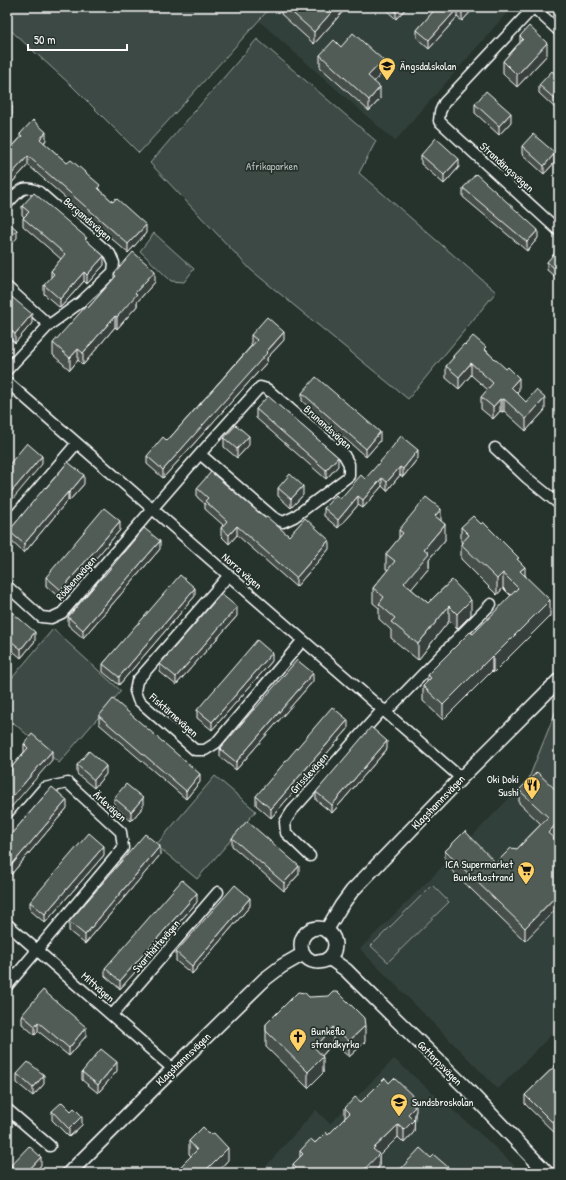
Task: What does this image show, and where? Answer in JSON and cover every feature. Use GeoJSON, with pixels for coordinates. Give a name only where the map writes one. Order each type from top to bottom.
{"type":"FeatureCollection","features":[{"type":"Feature","properties":{"kind":"street"},"geometry":{"type":"LineString","coordinates":[[533,7],[559,31]]}},
{"type":"Feature","properties":{"kind":"street","name":"Strandängsvägen"},"geometry":{"type":"LineString","coordinates":[[533,7],[444,103],[440,112],[439,121],[559,231]]}},
{"type":"Feature","properties":{"kind":"street","name":"Bergandsvägen"},"geometry":{"type":"LineString","coordinates":[[7,204],[23,189],[31,188],[39,192],[110,254],[114,262],[113,272],[81,302],[49,325],[7,370]]}},
{"type":"Feature","properties":{"kind":"street"},"geometry":{"type":"LineString","coordinates":[[7,287],[49,325]]}},
{"type":"Feature","properties":{"kind":"street","name":"Norra vägen"},"geometry":{"type":"LineString","coordinates":[[7,382],[461,778]]}},
{"type":"Feature","properties":{"kind":"street","name":"Brunandsvägen"},"geometry":{"type":"LineString","coordinates":[[153,508],[200,454],[260,387],[267,390],[344,455],[349,464],[349,476],[294,517],[283,522],[273,517],[200,454]]}},
{"type":"Feature","properties":{"kind":"street"},"geometry":{"type":"LineString","coordinates":[[7,525],[77,442]]}},
{"type":"Feature","properties":{"kind":"street"},"geometry":{"type":"LineString","coordinates":[[496,448],[527,478],[559,504]]}},
{"type":"Feature","properties":{"kind":"street","name":"Rödbenavägen"},"geometry":{"type":"LineString","coordinates":[[7,586],[41,617],[51,618],[62,613],[153,508]]}},
{"type":"Feature","properties":{"kind":"street","name":"Fisktärnevägen"},"geometry":{"type":"LineString","coordinates":[[229,575],[137,681],[135,690],[138,700],[196,750],[205,750],[216,743],[303,640]]}},
{"type":"Feature","properties":{"kind":"street","name":"Grisslevägen"},"geometry":{"type":"LineString","coordinates":[[310,856],[286,833],[285,822],[292,811],[384,711],[491,604]]}},
{"type":"Feature","properties":{"kind":"street","name":"Klagshamnsvägen"},"geometry":{"type":"LineString","coordinates":[[326,931],[340,906],[352,891],[461,778],[559,680]]}},
{"type":"Feature","properties":{"kind":"street","name":"Ärlevägen"},"geometry":{"type":"LineString","coordinates":[[7,831],[44,788],[68,784],[121,832],[123,848],[37,950]]}},
{"type":"Feature","properties":{"kind":"street","name":"Svarthättevägen"},"geometry":{"type":"LineString","coordinates":[[112,1015],[218,892]]}},
{"type":"Feature","properties":{"kind":"street","name":"Mittvägen"},"geometry":{"type":"LineString","coordinates":[[7,924],[173,1069]]}},
{"type":"Feature","properties":{"kind":"street"},"geometry":{"type":"LineString","coordinates":[[319,929],[326,931],[334,940],[335,946],[333,953],[323,962],[315,962],[308,959],[303,954],[301,947],[302,940],[306,934],[312,930],[319,929]]}},
{"type":"Feature","properties":{"kind":"street"},"geometry":{"type":"LineString","coordinates":[[7,986],[37,950]]}},
{"type":"Feature","properties":{"kind":"street","name":"Klagshamnsvägen"},"geometry":{"type":"LineString","coordinates":[[69,1173],[265,979],[282,966],[303,954]]}},
{"type":"Feature","properties":{"kind":"street","name":"Gottorpsvägen"},"geometry":{"type":"LineString","coordinates":[[329,958],[346,970],[466,1088],[547,1173]]}},
{"type":"Feature","properties":{"kind":"street"},"geometry":{"type":"LineString","coordinates":[[7,1109],[50,1146]]}},
{"type":"Feature","properties":{"kind":"shaded area","name":"Ängsdalskolan"},"geometry":{"type":"Polygon","coordinates":[[[271,7],[512,7],[395,141],[259,21],[271,7]]]}},
{"type":"Feature","properties":{"kind":"shaded area"},"geometry":{"type":"Polygon","coordinates":[[[529,778],[559,806],[559,1027],[498,1089],[360,949],[529,778]]]}},
{"type":"Feature","properties":{"kind":"shaded area","name":"Sundsbroskolan"},"geometry":{"type":"Polygon","coordinates":[[[394,1059],[485,1138],[522,1173],[260,1173],[316,1110],[330,1124],[394,1059]]]}},
{"type":"Feature","properties":{"kind":"green space"},"geometry":{"type":"Polygon","coordinates":[[[7,7],[271,7],[139,153],[71,85],[7,27],[7,7]]]}},
{"type":"Feature","properties":{"kind":"green space","name":"Afrikaparken"},"geometry":{"type":"Polygon","coordinates":[[[257,39],[376,141],[359,173],[496,292],[408,399],[251,270],[150,163],[257,39]]]}},
{"type":"Feature","properties":{"kind":"green space"},"geometry":{"type":"Polygon","coordinates":[[[154,233],[194,269],[184,282],[171,281],[140,251],[154,233]]]}},
{"type":"Feature","properties":{"kind":"green space"},"geometry":{"type":"Polygon","coordinates":[[[53,629],[121,691],[59,763],[7,717],[7,684],[53,629]]]}},
{"type":"Feature","properties":{"kind":"green space"},"geometry":{"type":"Polygon","coordinates":[[[559,703],[559,806],[529,778],[559,703]]]}},
{"type":"Feature","properties":{"kind":"green space"},"geometry":{"type":"Polygon","coordinates":[[[215,776],[256,811],[197,879],[156,845],[215,776]]]}},
{"type":"Feature","properties":{"kind":"green space"},"geometry":{"type":"Polygon","coordinates":[[[432,885],[449,902],[388,962],[371,946],[432,885]]]}},
{"type":"Feature","properties":{"kind":"building"},"geometry":{"type":"Polygon","coordinates":[[[286,7],[336,7],[314,32],[286,7]]]}},
{"type":"Feature","properties":{"kind":"building"},"geometry":{"type":"Polygon","coordinates":[[[392,7],[399,7],[396,10],[392,7]]]}},
{"type":"Feature","properties":{"kind":"building"},"geometry":{"type":"Polygon","coordinates":[[[437,7],[467,7],[462,13],[457,9],[429,40],[417,30],[437,7]]]}},
{"type":"Feature","properties":{"kind":"building"},"geometry":{"type":"Polygon","coordinates":[[[529,26],[547,43],[517,75],[503,61],[523,39],[520,36],[529,26]]]}},
{"type":"Feature","properties":{"kind":"building"},"geometry":{"type":"Polygon","coordinates":[[[353,33],[383,60],[368,76],[380,87],[369,100],[320,55],[334,40],[341,47],[353,33]]]}},
{"type":"Feature","properties":{"kind":"building"},"geometry":{"type":"Polygon","coordinates":[[[552,71],[559,78],[559,97],[556,100],[539,85],[552,71]]]}},
{"type":"Feature","properties":{"kind":"building"},"geometry":{"type":"Polygon","coordinates":[[[486,91],[511,113],[499,126],[475,104],[486,91]]]}},
{"type":"Feature","properties":{"kind":"building"},"geometry":{"type":"Polygon","coordinates":[[[7,102],[12,106],[7,112],[7,102]]]}},
{"type":"Feature","properties":{"kind":"building"},"geometry":{"type":"Polygon","coordinates":[[[33,120],[46,132],[40,139],[67,163],[71,160],[100,185],[98,188],[113,202],[116,198],[146,225],[128,244],[28,156],[7,179],[7,153],[22,136],[20,134],[33,120]]]}},
{"type":"Feature","properties":{"kind":"building"},"geometry":{"type":"Polygon","coordinates":[[[533,134],[555,153],[544,166],[522,146],[533,134]]]}},
{"type":"Feature","properties":{"kind":"building"},"geometry":{"type":"Polygon","coordinates":[[[436,138],[459,159],[444,175],[421,155],[436,138]]]}},
{"type":"Feature","properties":{"kind":"building"},"geometry":{"type":"Polygon","coordinates":[[[476,174],[538,230],[527,242],[463,188],[476,174]]]}},
{"type":"Feature","properties":{"kind":"building"},"geometry":{"type":"Polygon","coordinates":[[[34,193],[87,238],[85,239],[104,256],[87,275],[84,272],[60,299],[44,285],[54,274],[51,271],[65,254],[23,218],[29,212],[22,206],[34,193]]]}},
{"type":"Feature","properties":{"kind":"building"},"geometry":{"type":"Polygon","coordinates":[[[7,221],[17,230],[7,241],[7,221]]]}},
{"type":"Feature","properties":{"kind":"building"},"geometry":{"type":"Polygon","coordinates":[[[558,249],[559,250],[559,272],[547,262],[558,249]]]}},
{"type":"Feature","properties":{"kind":"building"},"geometry":{"type":"Polygon","coordinates":[[[133,252],[155,271],[135,293],[137,294],[117,317],[115,316],[83,353],[78,349],[70,358],[53,343],[86,306],[88,308],[116,276],[114,274],[133,252]]]}},
{"type":"Feature","properties":{"kind":"building"},"geometry":{"type":"Polygon","coordinates":[[[7,293],[32,314],[15,334],[7,327],[7,293]]]}},
{"type":"Feature","properties":{"kind":"building"},"geometry":{"type":"Polygon","coordinates":[[[267,317],[284,332],[163,470],[147,456],[163,437],[167,441],[257,340],[251,335],[267,317]]]}},
{"type":"Feature","properties":{"kind":"building"},"geometry":{"type":"Polygon","coordinates":[[[473,336],[486,347],[484,349],[506,369],[508,367],[519,378],[511,387],[526,402],[536,390],[545,398],[526,419],[504,399],[500,399],[493,407],[481,397],[493,383],[471,363],[459,377],[446,366],[454,357],[453,356],[473,336]]]}},
{"type":"Feature","properties":{"kind":"building"},"geometry":{"type":"Polygon","coordinates":[[[316,377],[380,432],[366,449],[302,393],[316,377]]]}},
{"type":"Feature","properties":{"kind":"building"},"geometry":{"type":"Polygon","coordinates":[[[268,396],[338,457],[326,470],[256,409],[268,396]]]}},
{"type":"Feature","properties":{"kind":"building"},"geometry":{"type":"Polygon","coordinates":[[[236,425],[249,436],[237,449],[224,438],[236,425]]]}},
{"type":"Feature","properties":{"kind":"building"},"geometry":{"type":"Polygon","coordinates":[[[401,436],[418,450],[403,469],[400,467],[387,482],[382,478],[363,500],[358,496],[338,520],[324,508],[336,495],[340,499],[361,475],[365,479],[401,436]]]}},
{"type":"Feature","properties":{"kind":"building"},"geometry":{"type":"Polygon","coordinates":[[[27,443],[42,456],[7,497],[7,467],[27,443]]]}},
{"type":"Feature","properties":{"kind":"building"},"geometry":{"type":"Polygon","coordinates":[[[68,462],[84,475],[24,544],[9,531],[45,487],[46,488],[68,462]]]}},
{"type":"Feature","properties":{"kind":"building"},"geometry":{"type":"Polygon","coordinates":[[[211,472],[265,518],[267,517],[289,536],[305,518],[329,540],[296,578],[237,526],[229,535],[221,528],[227,521],[205,501],[208,498],[197,488],[211,472]]]}},
{"type":"Feature","properties":{"kind":"building"},"geometry":{"type":"Polygon","coordinates":[[[290,474],[303,486],[291,499],[278,488],[290,474]]]}},
{"type":"Feature","properties":{"kind":"building"},"geometry":{"type":"Polygon","coordinates":[[[426,497],[441,509],[435,516],[445,524],[424,549],[429,553],[404,583],[428,603],[452,580],[471,600],[457,614],[449,606],[418,644],[391,622],[395,618],[379,604],[384,597],[373,588],[395,561],[386,554],[403,533],[399,530],[426,497]]]}},
{"type":"Feature","properties":{"kind":"building"},"geometry":{"type":"Polygon","coordinates":[[[104,508],[120,521],[61,590],[46,577],[104,508]]]}},
{"type":"Feature","properties":{"kind":"building"},"geometry":{"type":"Polygon","coordinates":[[[473,516],[481,524],[483,522],[519,558],[517,559],[525,567],[520,571],[550,600],[443,705],[423,686],[431,678],[427,675],[470,632],[473,634],[518,588],[503,573],[497,579],[461,544],[469,535],[461,527],[473,516]]]}},
{"type":"Feature","properties":{"kind":"building"},"geometry":{"type":"Polygon","coordinates":[[[144,528],[160,541],[83,630],[68,617],[144,528]]]}},
{"type":"Feature","properties":{"kind":"building"},"geometry":{"type":"Polygon","coordinates":[[[180,575],[195,588],[119,677],[103,664],[180,575]]]}},
{"type":"Feature","properties":{"kind":"building"},"geometry":{"type":"Polygon","coordinates":[[[221,594],[237,607],[176,677],[160,664],[221,594]]]}},
{"type":"Feature","properties":{"kind":"building"},"geometry":{"type":"Polygon","coordinates":[[[7,608],[35,632],[21,649],[7,638],[7,608]]]}},
{"type":"Feature","properties":{"kind":"building"},"geometry":{"type":"Polygon","coordinates":[[[257,640],[272,653],[212,722],[197,710],[257,640]]]}},
{"type":"Feature","properties":{"kind":"building"},"geometry":{"type":"Polygon","coordinates":[[[297,660],[313,673],[236,762],[220,749],[297,660]]]}},
{"type":"Feature","properties":{"kind":"building"},"geometry":{"type":"Polygon","coordinates":[[[113,699],[200,774],[186,791],[99,716],[113,699]]]}},
{"type":"Feature","properties":{"kind":"building"},"geometry":{"type":"Polygon","coordinates":[[[332,707],[348,720],[271,809],[256,796],[332,707]]]}},
{"type":"Feature","properties":{"kind":"building"},"geometry":{"type":"Polygon","coordinates":[[[371,727],[387,741],[332,805],[316,792],[371,727]]]}},
{"type":"Feature","properties":{"kind":"building"},"geometry":{"type":"Polygon","coordinates":[[[32,734],[52,751],[7,803],[7,776],[11,771],[10,769],[28,748],[24,744],[32,734]]]}},
{"type":"Feature","properties":{"kind":"building"},"geometry":{"type":"Polygon","coordinates":[[[89,751],[106,766],[94,780],[77,765],[89,751]]]}},
{"type":"Feature","properties":{"kind":"building"},"geometry":{"type":"Polygon","coordinates":[[[537,772],[559,793],[559,821],[548,833],[559,843],[559,893],[525,928],[445,851],[465,831],[496,863],[511,848],[517,849],[548,817],[519,790],[537,772]]]}},
{"type":"Feature","properties":{"kind":"building"},"geometry":{"type":"Polygon","coordinates":[[[126,784],[143,798],[131,812],[114,798],[126,784]]]}},
{"type":"Feature","properties":{"kind":"building"},"geometry":{"type":"Polygon","coordinates":[[[52,787],[67,800],[9,868],[7,867],[7,839],[52,787]]]}},
{"type":"Feature","properties":{"kind":"building"},"geometry":{"type":"Polygon","coordinates":[[[247,821],[299,866],[284,883],[232,838],[247,821]]]}},
{"type":"Feature","properties":{"kind":"building"},"geometry":{"type":"Polygon","coordinates":[[[89,833],[104,846],[45,914],[30,902],[89,833]]]}},
{"type":"Feature","properties":{"kind":"building"},"geometry":{"type":"Polygon","coordinates":[[[145,834],[160,846],[85,935],[69,922],[145,834]]]}},
{"type":"Feature","properties":{"kind":"building"},"geometry":{"type":"Polygon","coordinates":[[[182,880],[197,893],[120,981],[105,968],[182,880]]]}},
{"type":"Feature","properties":{"kind":"building"},"geometry":{"type":"Polygon","coordinates":[[[235,885],[250,898],[192,966],[176,952],[235,885]]]}},
{"type":"Feature","properties":{"kind":"building"},"geometry":{"type":"Polygon","coordinates":[[[43,990],[86,1027],[69,1048],[38,1022],[35,1026],[22,1015],[43,990]]]}},
{"type":"Feature","properties":{"kind":"building","name":"Bunkeflo strandkyrka"},"geometry":{"type":"Polygon","coordinates":[[[298,992],[305,993],[309,997],[329,996],[333,992],[338,992],[364,1018],[365,1026],[349,1041],[333,1027],[315,1048],[323,1057],[308,1072],[266,1031],[266,1024],[298,992]]]}},
{"type":"Feature","properties":{"kind":"building"},"geometry":{"type":"Polygon","coordinates":[[[7,1045],[11,1048],[7,1053],[7,1045]]]}},
{"type":"Feature","properties":{"kind":"building"},"geometry":{"type":"Polygon","coordinates":[[[101,1049],[117,1062],[98,1085],[82,1072],[101,1049]]]}},
{"type":"Feature","properties":{"kind":"building"},"geometry":{"type":"Polygon","coordinates":[[[28,1062],[44,1075],[33,1088],[17,1074],[28,1062]]]}},
{"type":"Feature","properties":{"kind":"building"},"geometry":{"type":"Polygon","coordinates":[[[559,1062],[559,1129],[525,1095],[559,1062]]]}},
{"type":"Feature","properties":{"kind":"building"},"geometry":{"type":"Polygon","coordinates":[[[385,1078],[389,1083],[394,1078],[416,1099],[411,1104],[415,1107],[408,1114],[414,1120],[404,1130],[398,1125],[373,1149],[379,1154],[361,1173],[290,1173],[296,1167],[293,1164],[303,1154],[300,1151],[311,1139],[315,1143],[326,1132],[328,1135],[350,1113],[345,1108],[355,1097],[361,1102],[385,1078]]]}},
{"type":"Feature","properties":{"kind":"building"},"geometry":{"type":"Polygon","coordinates":[[[62,1102],[71,1111],[74,1108],[82,1116],[69,1129],[52,1111],[62,1102]]]}},
{"type":"Feature","properties":{"kind":"building"},"geometry":{"type":"Polygon","coordinates":[[[203,1127],[211,1135],[214,1133],[228,1148],[203,1173],[174,1173],[197,1150],[189,1141],[203,1127]]]}},
{"type":"Feature","properties":{"kind":"building"},"geometry":{"type":"Polygon","coordinates":[[[29,1146],[41,1157],[26,1173],[20,1173],[11,1165],[29,1146]]]}},
{"type":"Feature","properties":{"kind":"building"},"geometry":{"type":"Polygon","coordinates":[[[420,1148],[431,1158],[434,1155],[449,1168],[445,1172],[446,1173],[397,1173],[420,1148]]]}},
{"type":"Feature","properties":{"kind":"place","name":"Ängsdalskolan"},"geometry":{"type":"Point","coordinates":[387,81]}},
{"type":"Feature","properties":{"kind":"place","name":"Oki Doki Sushi"},"geometry":{"type":"Point","coordinates":[532,800]}},
{"type":"Feature","properties":{"kind":"place","name":"ICA Supermarket Bunkeflostrand"},"geometry":{"type":"Point","coordinates":[526,885]}},
{"type":"Feature","properties":{"kind":"place","name":"Bunkeflo strandkyrka"},"geometry":{"type":"Point","coordinates":[298,1052]}},
{"type":"Feature","properties":{"kind":"place","name":"Sundsbroskolan"},"geometry":{"type":"Point","coordinates":[399,1117]}}]}
